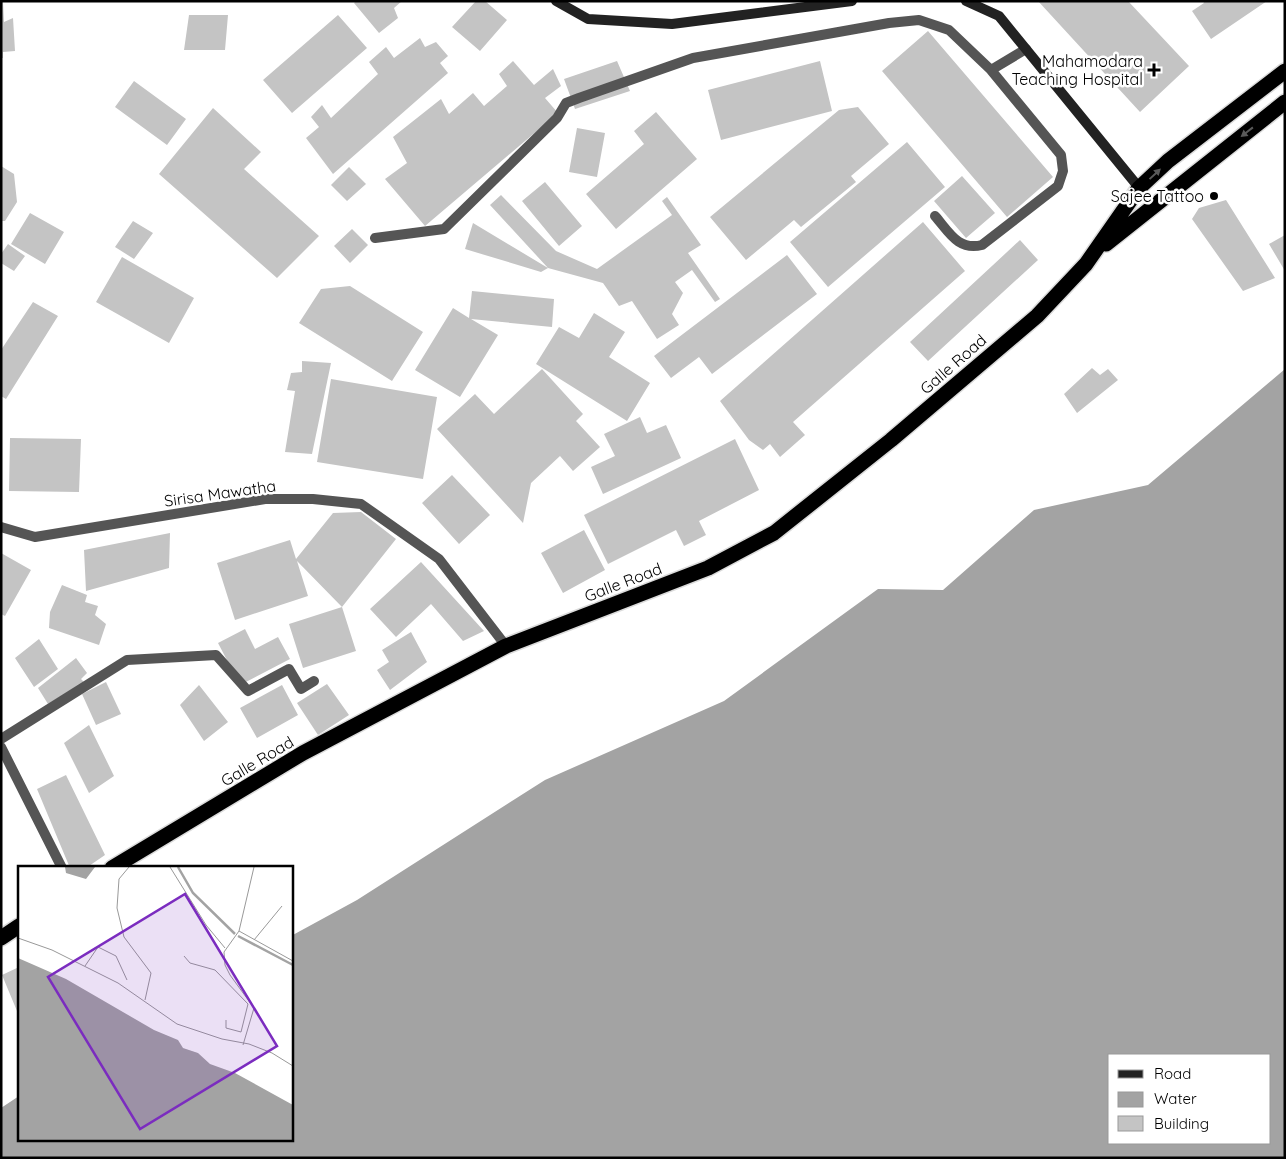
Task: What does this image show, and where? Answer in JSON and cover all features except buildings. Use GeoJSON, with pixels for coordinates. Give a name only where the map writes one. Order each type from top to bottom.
{"type":"FeatureCollection","features":[{"type":"Feature","properties":{"kind":"highway","name":"Galle Road"},"geometry":{"type":"LineString","coordinates":[[115,866],[302,753],[506,646],[708,568],[774,533],[891,440],[1037,316],[1093,254],[1139,188],[1168,161],[1285,71]]}},
{"type":"Feature","properties":{"kind":"highway","name":"Galle Road"},"geometry":{"type":"LineString","coordinates":[[1093,254],[1285,102]]}},
{"type":"Feature","properties":{"kind":"highway"},"geometry":{"type":"LineString","coordinates":[[1,938],[18,927]]}},
{"type":"Feature","properties":{"kind":"street"},"geometry":{"type":"LineString","coordinates":[[556,1],[588,19],[672,24],[852,1]]}},
{"type":"Feature","properties":{"kind":"street"},"geometry":{"type":"LineString","coordinates":[[966,1],[999,16],[1154,206]]}},
{"type":"Feature","properties":{"kind":"street"},"geometry":{"type":"LineString","coordinates":[[375,238],[444,229],[557,118],[566,103],[693,58],[889,23],[919,20],[949,30],[991,70],[1060,155],[1063,171],[1058,186],[982,245],[972,248],[958,242],[934,216]]}},
{"type":"Feature","properties":{"kind":"street"},"geometry":{"type":"LineString","coordinates":[[991,70],[1026,49]]}},
{"type":"Feature","properties":{"kind":"street","name":"Sirisa Mawatha"},"geometry":{"type":"LineString","coordinates":[[1,527],[35,537],[265,499],[361,504],[439,559],[506,646]]}},
{"type":"Feature","properties":{"kind":"street"},"geometry":{"type":"LineString","coordinates":[[1,739],[127,660],[216,655],[248,691],[289,669],[301,688],[314,681]]}},
{"type":"Feature","properties":{"kind":"street"},"geometry":{"type":"LineString","coordinates":[[1,747],[61,866]]}},
{"type":"Feature","properties":{"kind":"water"},"geometry":{"type":"Polygon","coordinates":[[[1285,369],[1285,1158],[1,1158],[1,1108],[18,1097],[18,1142],[292,1142],[292,935],[357,900],[545,780],[724,701],[878,589],[943,590],[1034,510],[1148,485],[1285,369]]]}},
{"type":"Feature","properties":{"kind":"place","name":"Mahamodara Teaching Hospital"},"geometry":{"type":"Point","coordinates":[1154,70]}},
{"type":"Feature","properties":{"kind":"place","name":"Sajee Tattoo"},"geometry":{"type":"Point","coordinates":[1214,196]}}]}
